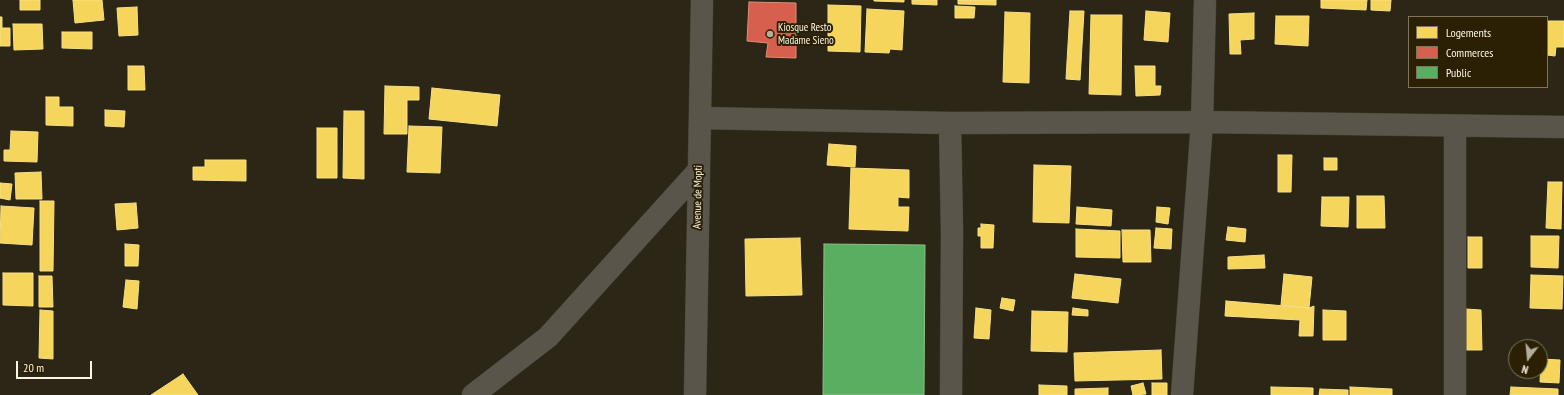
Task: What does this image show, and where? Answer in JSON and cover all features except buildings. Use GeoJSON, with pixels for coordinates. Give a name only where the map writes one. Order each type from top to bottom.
{"type":"FeatureCollection","features":[{"type":"Feature","properties":{"kind":"street","name":"Avenue de Mopti"},"geometry":{"type":"LineString","coordinates":[[695,395],[702,0]]}},
{"type":"Feature","properties":{"kind":"street"},"geometry":{"type":"LineString","coordinates":[[1182,395],[1202,122],[1204,0]]}},
{"type":"Feature","properties":{"kind":"street"},"geometry":{"type":"LineString","coordinates":[[700,118],[950,123],[1202,122],[1564,127]]}},
{"type":"Feature","properties":{"kind":"street"},"geometry":{"type":"LineString","coordinates":[[950,123],[952,232],[951,395]]}},
{"type":"Feature","properties":{"kind":"street"},"geometry":{"type":"LineString","coordinates":[[1455,126],[1455,395]]}},
{"type":"Feature","properties":{"kind":"street"},"geometry":{"type":"LineString","coordinates":[[473,395],[548,337],[699,170]]}},
{"type":"Feature","properties":{"kind":"place","name":"Kiosque Resto Madame Sieno"},"geometry":{"type":"Point","coordinates":[770,34]}}]}
